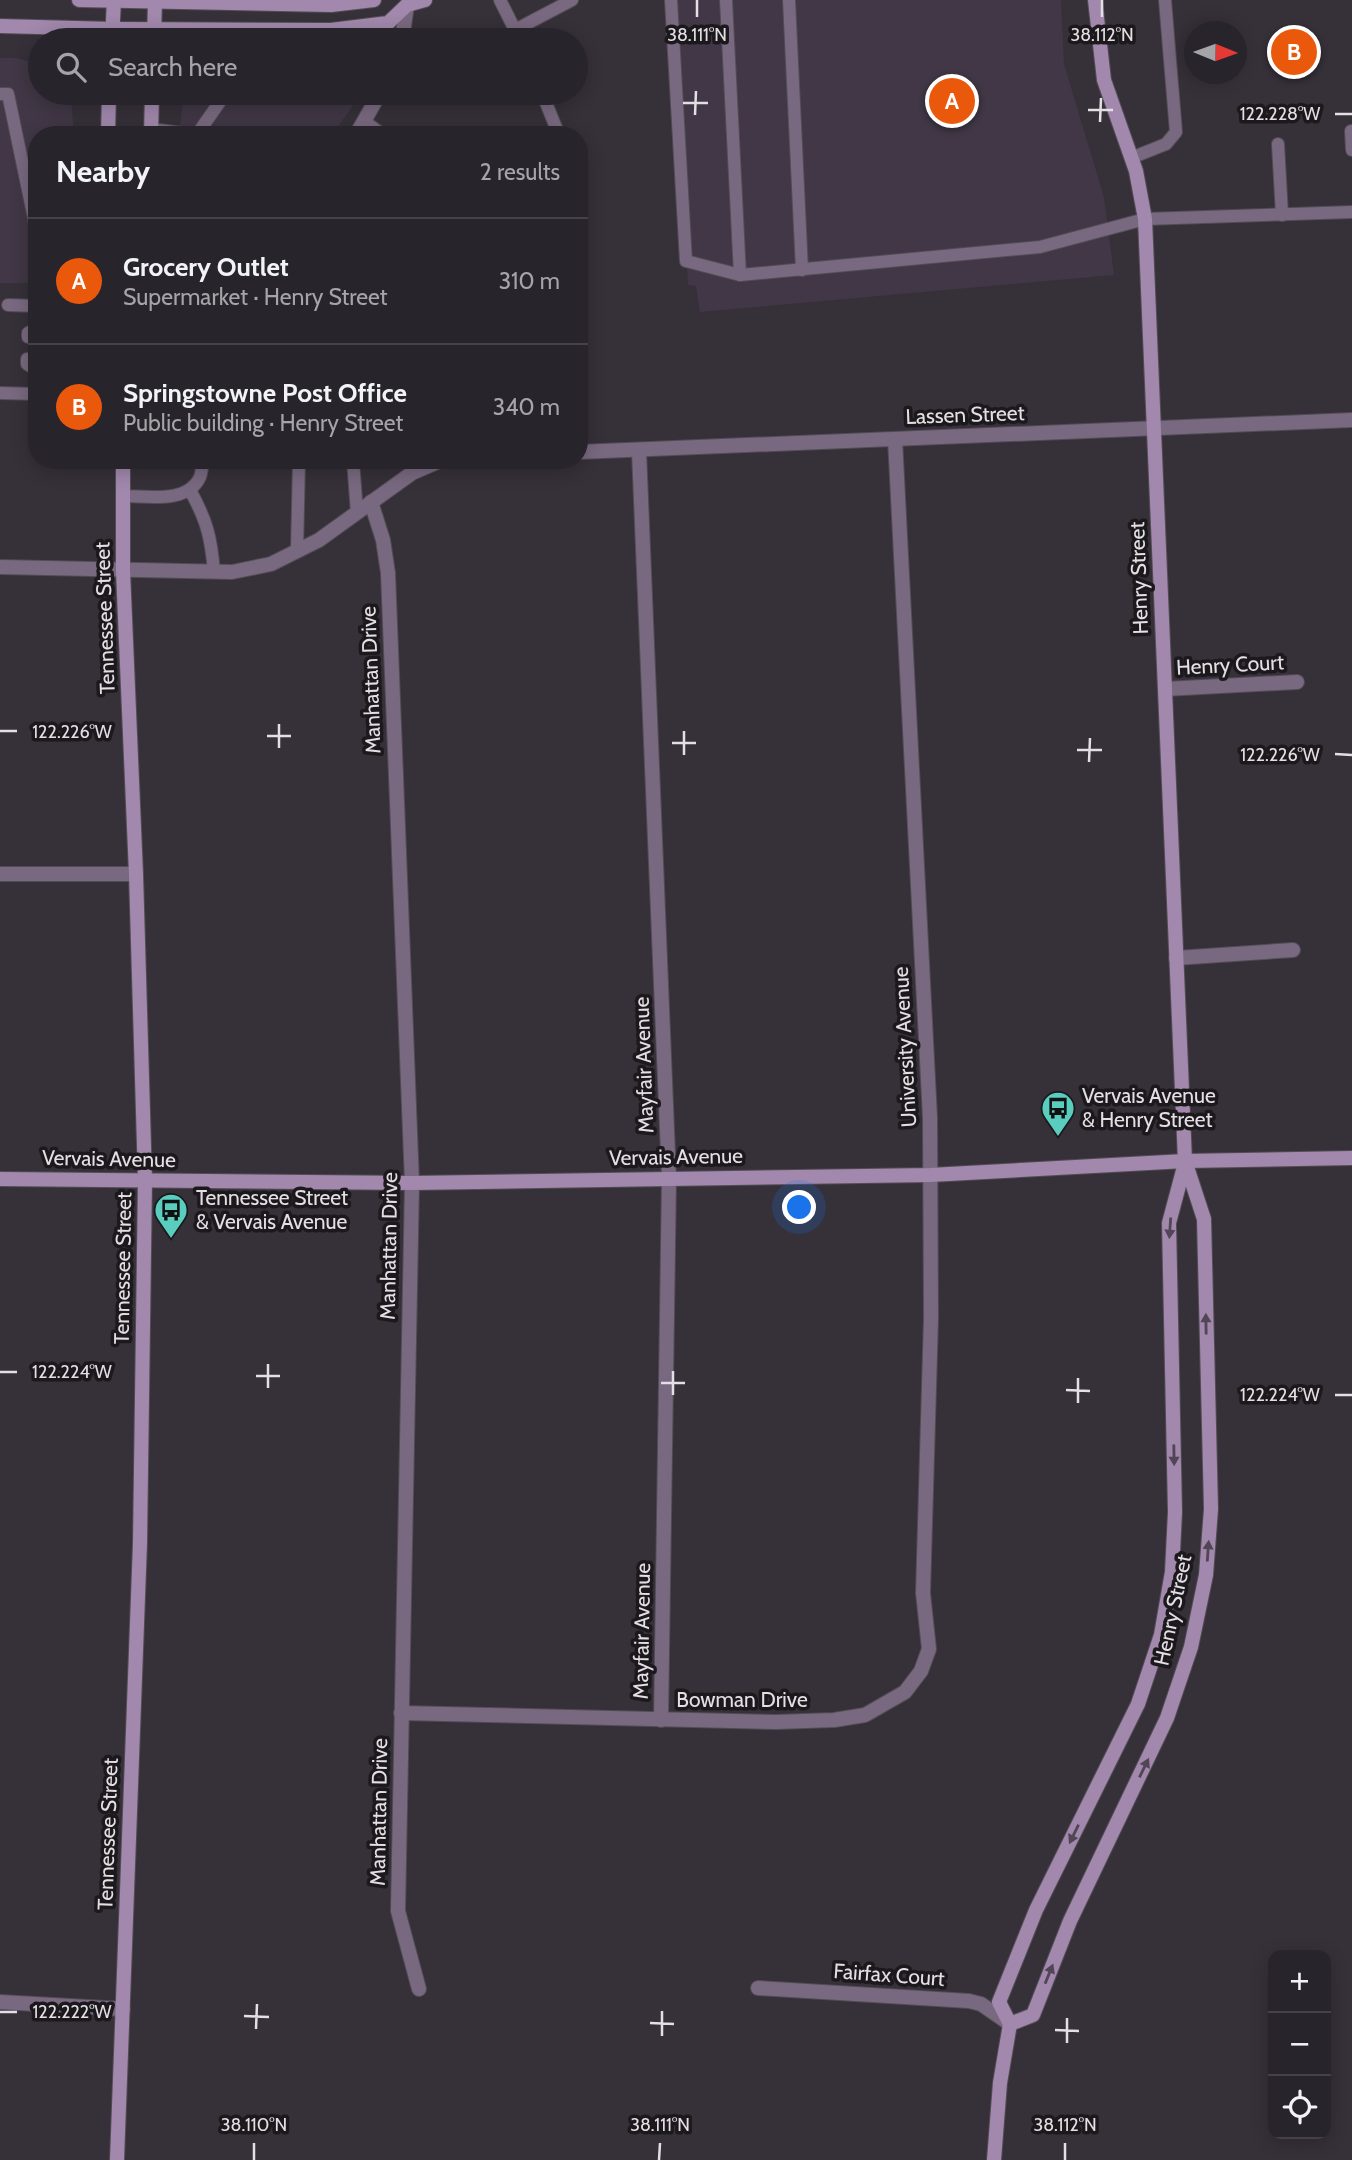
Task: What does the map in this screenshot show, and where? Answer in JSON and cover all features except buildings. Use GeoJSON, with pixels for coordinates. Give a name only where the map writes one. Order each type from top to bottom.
{"type":"FeatureCollection","features":[{"type":"Feature","properties":{"kind":"street"},"geometry":{"type":"LineString","coordinates":[[79,0],[331,5],[366,1]]}},
{"type":"Feature","properties":{"kind":"street"},"geometry":{"type":"LineString","coordinates":[[400,2],[425,0]]}},
{"type":"Feature","properties":{"kind":"street","name":"Henry Street"},"geometry":{"type":"LineString","coordinates":[[1010,2024],[1033,2015],[1070,1921],[1167,1718],[1191,1647],[1206,1575],[1211,1509],[1203,1219],[1185,1161],[1145,219],[1131,158],[1104,80],[1095,0]]}},
{"type":"Feature","properties":{"kind":"street"},"geometry":{"type":"LineString","coordinates":[[112,28],[114,1]]}},
{"type":"Feature","properties":{"kind":"street"},"geometry":{"type":"LineString","coordinates":[[154,28],[155,1]]}},
{"type":"Feature","properties":{"kind":"street"},"geometry":{"type":"LineString","coordinates":[[347,28],[388,23],[400,2]]}},
{"type":"Feature","properties":{"kind":"street"},"geometry":{"type":"LineString","coordinates":[[400,2],[401,28]]}},
{"type":"Feature","properties":{"kind":"street"},"geometry":{"type":"LineString","coordinates":[[0,26],[28,28]]}},
{"type":"Feature","properties":{"kind":"street"},"geometry":{"type":"LineString","coordinates":[[108,126],[109,105]]}},
{"type":"Feature","properties":{"kind":"street"},"geometry":{"type":"LineString","coordinates":[[151,126],[152,105]]}},
{"type":"Feature","properties":{"kind":"street"},"geometry":{"type":"LineString","coordinates":[[361,126],[373,105]]}},
{"type":"Feature","properties":{"kind":"street","name":"Lassen Street"},"geometry":{"type":"LineString","coordinates":[[588,452],[1352,419]]}},
{"type":"Feature","properties":{"kind":"street","name":"University Avenue"},"geometry":{"type":"LineString","coordinates":[[895,439],[930,1118],[931,1318],[923,1593],[927,1653]]}},
{"type":"Feature","properties":{"kind":"street","name":"Mayfair Avenue"},"geometry":{"type":"LineString","coordinates":[[639,450],[669,1178],[662,1720]]}},
{"type":"Feature","properties":{"kind":"street","name":"Tennessee Street"},"geometry":{"type":"LineString","coordinates":[[117,2160],[140,1543],[145,1180],[123,570],[123,469]]}},
{"type":"Feature","properties":{"kind":"street"},"geometry":{"type":"LineString","coordinates":[[0,567],[232,572],[271,564],[318,540],[420,469]]}},
{"type":"Feature","properties":{"kind":"street","name":"Manhattan Drive"},"geometry":{"type":"LineString","coordinates":[[371,502],[383,540],[388,573],[412,1183],[398,1911],[419,1989]]}},
{"type":"Feature","properties":{"kind":"street","name":"Henry Court"},"geometry":{"type":"LineString","coordinates":[[1165,689],[1297,682]]}},
{"type":"Feature","properties":{"kind":"street"},"geometry":{"type":"LineString","coordinates":[[0,874],[136,874]]}},
{"type":"Feature","properties":{"kind":"street"},"geometry":{"type":"LineString","coordinates":[[1177,958],[1293,950]]}},
{"type":"Feature","properties":{"kind":"street","name":"Vervais Avenue"},"geometry":{"type":"LineString","coordinates":[[0,1178],[412,1183],[930,1175],[1185,1161],[1352,1158]]}},
{"type":"Feature","properties":{"kind":"street","name":"Henry Street"},"geometry":{"type":"LineString","coordinates":[[994,2160],[1000,2083],[1010,2024],[999,2002],[1036,1910],[1138,1704],[1161,1635],[1172,1572],[1175,1512],[1169,1223],[1185,1161]]}},
{"type":"Feature","properties":{"kind":"street","name":"Bowman Drive"},"geometry":{"type":"LineString","coordinates":[[401,1713],[776,1722],[834,1720],[865,1715],[905,1692],[921,1671],[927,1653]]}},
{"type":"Feature","properties":{"kind":"street","name":"Fairfax Court"},"geometry":{"type":"LineString","coordinates":[[758,1988],[969,2001],[981,2004],[1010,2024]]}},
{"type":"Feature","properties":{"kind":"street"},"geometry":{"type":"LineString","coordinates":[[0,2002],[123,2009]]}},
{"type":"Feature","properties":{"kind":"lane"},"geometry":{"type":"LineString","coordinates":[[500,0],[514,28]]}},
{"type":"Feature","properties":{"kind":"lane"},"geometry":{"type":"LineString","coordinates":[[528,28],[572,0]]}},
{"type":"Feature","properties":{"kind":"lane"},"geometry":{"type":"LineString","coordinates":[[671,0],[686,261],[740,275],[1040,247],[1145,219],[1352,212]]}},
{"type":"Feature","properties":{"kind":"lane"},"geometry":{"type":"LineString","coordinates":[[726,0],[740,275]]}},
{"type":"Feature","properties":{"kind":"lane"},"geometry":{"type":"LineString","coordinates":[[789,0],[802,270]]}},
{"type":"Feature","properties":{"kind":"lane"},"geometry":{"type":"LineString","coordinates":[[1131,158],[1166,144],[1176,132],[1165,0]]}},
{"type":"Feature","properties":{"kind":"lane"},"geometry":{"type":"LineString","coordinates":[[0,94],[8,94],[28,190]]}},
{"type":"Feature","properties":{"kind":"lane"},"geometry":{"type":"LineString","coordinates":[[204,126],[218,105]]}},
{"type":"Feature","properties":{"kind":"lane"},"geometry":{"type":"LineString","coordinates":[[547,105],[555,126]]}},
{"type":"Feature","properties":{"kind":"lane"},"geometry":{"type":"LineString","coordinates":[[364,121],[371,126]]}},
{"type":"Feature","properties":{"kind":"lane"},"geometry":{"type":"LineString","coordinates":[[1351,131],[1352,150]]}},
{"type":"Feature","properties":{"kind":"lane"},"geometry":{"type":"LineString","coordinates":[[1278,144],[1282,215]]}},
{"type":"Feature","properties":{"kind":"lane"},"geometry":{"type":"LineString","coordinates":[[8,305],[28,306]]}},
{"type":"Feature","properties":{"kind":"lane"},"geometry":{"type":"LineString","coordinates":[[27,359],[28,365]]}},
{"type":"Feature","properties":{"kind":"lane"},"geometry":{"type":"LineString","coordinates":[[0,393],[28,394]]}},
{"type":"Feature","properties":{"kind":"lane"},"geometry":{"type":"LineString","coordinates":[[123,496],[171,496],[190,490],[200,477],[201,469]]}},
{"type":"Feature","properties":{"kind":"lane"},"geometry":{"type":"LineString","coordinates":[[297,551],[299,469]]}},
{"type":"Feature","properties":{"kind":"lane"},"geometry":{"type":"LineString","coordinates":[[354,469],[357,513]]}},
{"type":"Feature","properties":{"kind":"lane"},"geometry":{"type":"LineString","coordinates":[[190,490],[212,538],[214,572]]}},
{"type":"Feature","properties":{"kind":"shaded area"},"geometry":{"type":"Polygon","coordinates":[[[671,0],[1061,0],[1064,64],[1104,197],[1114,275],[700,312],[696,286],[688,285],[671,0]]]}},
{"type":"Feature","properties":{"kind":"shaded area"},"geometry":{"type":"Polygon","coordinates":[[[0,58],[17,58],[28,61],[28,105],[72,105],[73,126],[28,126],[28,283],[0,283],[0,58]]]}},
{"type":"Feature","properties":{"kind":"shaded area"},"geometry":{"type":"Polygon","coordinates":[[[183,105],[353,105],[338,126],[180,126],[183,105]]]}},
{"type":"Feature","properties":{"kind":"place","name":"Springstowne Post Office"},"geometry":{"type":"Point","coordinates":[1294,52]}},
{"type":"Feature","properties":{"kind":"place","name":"Grocery Outlet"},"geometry":{"type":"Point","coordinates":[952,101]}},
{"type":"Feature","properties":{"kind":"place","name":"Vervais Avenue & Henry Street"},"geometry":{"type":"Point","coordinates":[1058,1138]}},
{"type":"Feature","properties":{"kind":"place","name":"Tennessee Street & Vervais Avenue"},"geometry":{"type":"Point","coordinates":[171,1240]}}]}
